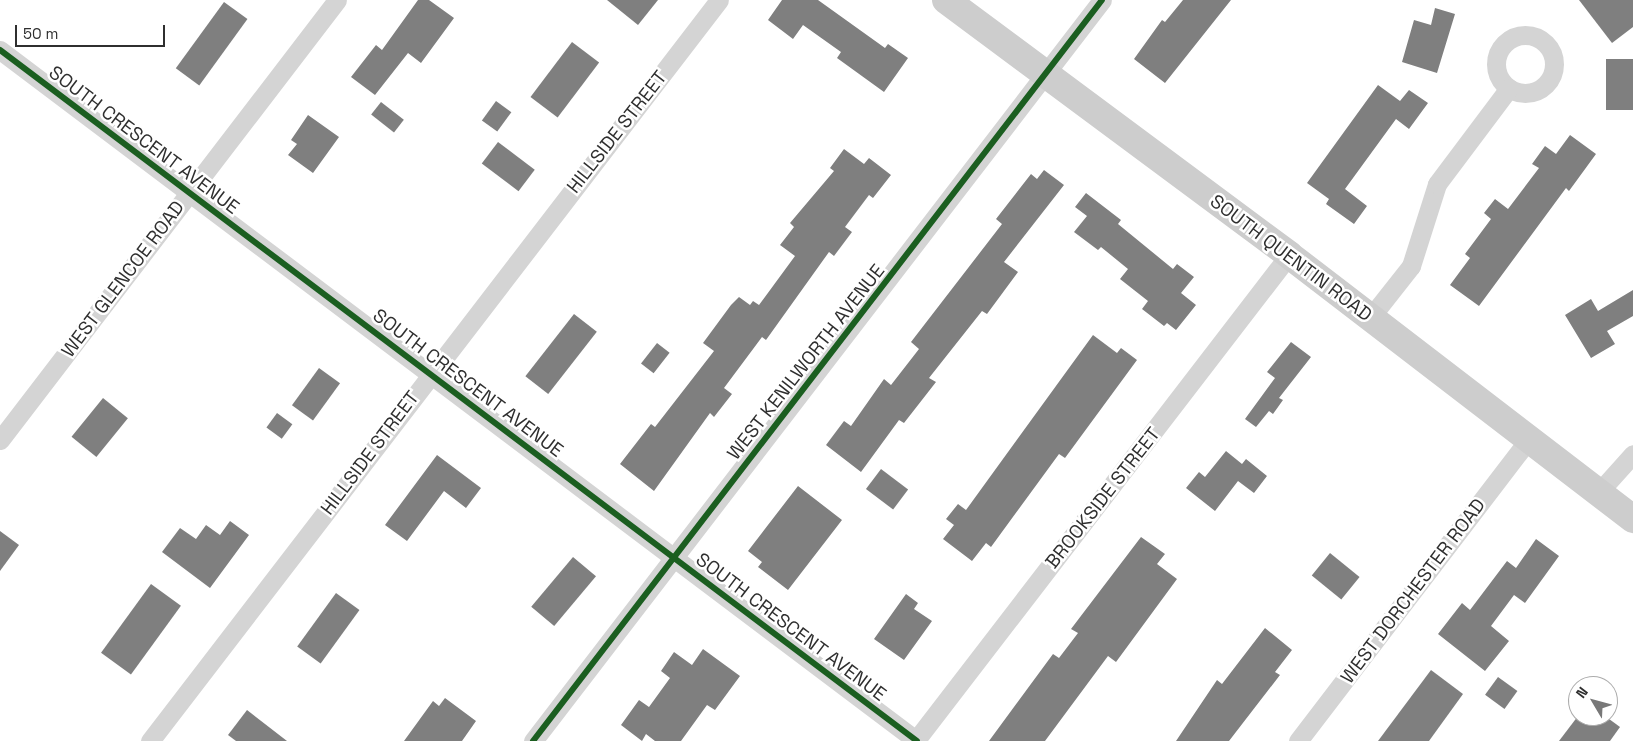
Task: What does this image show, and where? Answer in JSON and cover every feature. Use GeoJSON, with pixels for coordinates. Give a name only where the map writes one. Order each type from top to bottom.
{"type":"FeatureCollection","features":[{"type":"Feature","properties":{"kind":"main road","name":"SOUTH QUENTIN ROAD"},"geometry":{"type":"LineString","coordinates":[[946,0],[1289,256],[1633,519]]}},
{"type":"Feature","properties":{"kind":"street","name":"WEST GLENCOE ROAD"},"geometry":{"type":"LineString","coordinates":[[0,440],[337,0]]}},
{"type":"Feature","properties":{"kind":"street","name":"HILLSIDE STREET"},"geometry":{"type":"LineString","coordinates":[[150,741],[719,0]]}},
{"type":"Feature","properties":{"kind":"street","name":"WEST KENILWORTH AVENUE"},"geometry":{"type":"LineString","coordinates":[[533,741],[1102,0]]}},
{"type":"Feature","properties":{"kind":"street","name":"SOUTH CRESCENT AVENUE"},"geometry":{"type":"LineString","coordinates":[[0,50],[188,194],[431,374],[916,741]]}},
{"type":"Feature","properties":{"kind":"street"},"geometry":{"type":"LineString","coordinates":[[1370,318],[1411,266],[1437,184],[1509,88]]}},
{"type":"Feature","properties":{"kind":"street","name":"BROOKSIDE STREET"},"geometry":{"type":"LineString","coordinates":[[916,741],[1289,256]]}},
{"type":"Feature","properties":{"kind":"street","name":"WEST DORCHESTER ROAD"},"geometry":{"type":"LineString","coordinates":[[1298,741],[1528,440]]}},
{"type":"Feature","properties":{"kind":"street"},"geometry":{"type":"LineString","coordinates":[[1598,493],[1633,454]]}},
{"type":"Feature","properties":{"kind":"building"},"geometry":{"type":"Polygon","coordinates":[[[418,0],[429,0],[454,18],[421,63],[408,53],[375,95],[351,77],[376,45],[382,50],[418,0]]]}},
{"type":"Feature","properties":{"kind":"building"},"geometry":{"type":"Polygon","coordinates":[[[607,0],[658,0],[638,25],[607,0]]]}},
{"type":"Feature","properties":{"kind":"building"},"geometry":{"type":"Polygon","coordinates":[[[782,0],[818,0],[885,48],[888,44],[908,58],[884,92],[837,58],[841,52],[803,25],[793,39],[768,20],[782,0]]]}},
{"type":"Feature","properties":{"kind":"building"},"geometry":{"type":"Polygon","coordinates":[[[1183,0],[1231,0],[1165,83],[1134,59],[1162,20],[1165,22],[1183,0]]]}},
{"type":"Feature","properties":{"kind":"building"},"geometry":{"type":"Polygon","coordinates":[[[1579,0],[1633,0],[1633,27],[1612,43],[1579,0]]]}},
{"type":"Feature","properties":{"kind":"building"},"geometry":{"type":"Polygon","coordinates":[[[224,2],[247,19],[199,85],[176,68],[224,2]]]}},
{"type":"Feature","properties":{"kind":"building"},"geometry":{"type":"Polygon","coordinates":[[[1435,8],[1455,14],[1437,73],[1402,62],[1414,20],[1431,25],[1435,8]]]}},
{"type":"Feature","properties":{"kind":"building"},"geometry":{"type":"Polygon","coordinates":[[[572,42],[599,62],[558,118],[530,97],[572,42]]]}},
{"type":"Feature","properties":{"kind":"building"},"geometry":{"type":"Polygon","coordinates":[[[1606,59],[1633,59],[1633,110],[1606,110],[1606,59]]]}},
{"type":"Feature","properties":{"kind":"building"},"geometry":{"type":"Polygon","coordinates":[[[1378,85],[1400,101],[1409,90],[1428,103],[1409,129],[1396,119],[1345,189],[1367,206],[1354,224],[1326,204],[1329,199],[1307,183],[1378,85]]]}},
{"type":"Feature","properties":{"kind":"building"},"geometry":{"type":"Polygon","coordinates":[[[496,101],[511,112],[497,132],[482,120],[496,101]]]}},
{"type":"Feature","properties":{"kind":"building"},"geometry":{"type":"Polygon","coordinates":[[[381,102],[404,120],[394,132],[371,115],[381,102]]]}},
{"type":"Feature","properties":{"kind":"building"},"geometry":{"type":"Polygon","coordinates":[[[308,115],[339,137],[313,173],[288,155],[297,144],[291,140],[308,115]]]}},
{"type":"Feature","properties":{"kind":"building"},"geometry":{"type":"Polygon","coordinates":[[[1570,135],[1596,154],[1569,191],[1566,188],[1479,306],[1450,285],[1470,258],[1465,254],[1491,219],[1484,213],[1495,199],[1508,209],[1539,168],[1532,164],[1545,146],[1556,154],[1570,135]]]}},
{"type":"Feature","properties":{"kind":"building"},"geometry":{"type":"Polygon","coordinates":[[[498,142],[535,170],[518,191],[482,164],[498,142]]]}},
{"type":"Feature","properties":{"kind":"building"},"geometry":{"type":"Polygon","coordinates":[[[844,149],[864,164],[869,158],[891,175],[873,198],[869,195],[845,227],[852,232],[834,256],[829,252],[766,340],[762,337],[724,388],[732,394],[714,417],[710,413],[654,491],[620,464],[651,424],[655,427],[714,351],[703,343],[731,305],[739,297],[750,305],[753,301],[759,305],[795,256],[780,245],[794,227],[790,223],[834,171],[830,168],[844,149]]]}},
{"type":"Feature","properties":{"kind":"building"},"geometry":{"type":"Polygon","coordinates":[[[1044,170],[1064,185],[1004,262],[1018,272],[987,314],[982,311],[929,378],[936,382],[904,423],[899,420],[861,472],[826,445],[844,421],[851,426],[884,379],[891,385],[919,349],[911,342],[1002,224],[996,219],[1031,174],[1037,179],[1044,170]]]}},
{"type":"Feature","properties":{"kind":"building"},"geometry":{"type":"Polygon","coordinates":[[[1086,193],[1121,220],[1118,224],[1173,269],[1177,264],[1194,277],[1181,293],[1196,305],[1176,330],[1167,323],[1164,326],[1142,309],[1148,301],[1120,279],[1128,269],[1101,247],[1098,250],[1074,232],[1087,216],[1075,207],[1086,193]]]}},
{"type":"Feature","properties":{"kind":"building"},"geometry":{"type":"Polygon","coordinates":[[[1633,290],[1633,316],[1607,331],[1615,344],[1591,358],[1565,315],[1591,299],[1598,311],[1633,290]]]}},
{"type":"Feature","properties":{"kind":"building"},"geometry":{"type":"Polygon","coordinates":[[[574,314],[597,332],[548,394],[525,376],[574,314]]]}},
{"type":"Feature","properties":{"kind":"building"},"geometry":{"type":"Polygon","coordinates":[[[1093,335],[1117,353],[1121,348],[1137,360],[1065,458],[1059,454],[991,547],[986,543],[972,561],[943,539],[954,525],[946,519],[958,504],[966,510],[1093,335]]]}},
{"type":"Feature","properties":{"kind":"building"},"geometry":{"type":"Polygon","coordinates":[[[1291,342],[1311,357],[1279,398],[1283,400],[1273,414],[1269,411],[1256,427],[1245,419],[1275,378],[1267,372],[1291,342]]]}},
{"type":"Feature","properties":{"kind":"building"},"geometry":{"type":"Polygon","coordinates":[[[657,343],[670,353],[654,373],[641,363],[657,343]]]}},
{"type":"Feature","properties":{"kind":"building"},"geometry":{"type":"Polygon","coordinates":[[[319,368],[340,383],[313,420],[292,405],[319,368]]]}},
{"type":"Feature","properties":{"kind":"building"},"geometry":{"type":"Polygon","coordinates":[[[103,398],[128,418],[96,457],[72,437],[103,398]]]}},
{"type":"Feature","properties":{"kind":"building"},"geometry":{"type":"Polygon","coordinates":[[[277,413],[292,424],[282,439],[266,428],[277,413]]]}},
{"type":"Feature","properties":{"kind":"building"},"geometry":{"type":"Polygon","coordinates":[[[1226,451],[1242,464],[1246,459],[1267,476],[1254,493],[1238,481],[1215,511],[1186,488],[1199,472],[1205,477],[1226,451]]]}},
{"type":"Feature","properties":{"kind":"building"},"geometry":{"type":"Polygon","coordinates":[[[437,455],[481,488],[466,508],[444,491],[407,541],[385,525],[437,455]]]}},
{"type":"Feature","properties":{"kind":"building"},"geometry":{"type":"Polygon","coordinates":[[[881,469],[908,489],[893,509],[866,489],[881,469]]]}},
{"type":"Feature","properties":{"kind":"building"},"geometry":{"type":"Polygon","coordinates":[[[798,486],[842,520],[788,590],[758,567],[762,562],[748,551],[798,486]]]}},
{"type":"Feature","properties":{"kind":"building"},"geometry":{"type":"Polygon","coordinates":[[[230,521],[249,535],[210,588],[162,552],[180,528],[196,539],[206,525],[220,535],[230,521]]]}},
{"type":"Feature","properties":{"kind":"building"},"geometry":{"type":"Polygon","coordinates":[[[0,531],[19,545],[0,571],[0,531]]]}},
{"type":"Feature","properties":{"kind":"building"},"geometry":{"type":"Polygon","coordinates":[[[1141,537],[1165,554],[1157,564],[1177,579],[1116,662],[1108,656],[1045,741],[989,741],[1053,654],[1059,658],[1078,633],[1071,629],[1141,537]]]}},
{"type":"Feature","properties":{"kind":"building"},"geometry":{"type":"Polygon","coordinates":[[[1536,539],[1559,556],[1525,603],[1514,595],[1491,626],[1509,641],[1485,671],[1438,634],[1462,603],[1470,610],[1507,561],[1516,568],[1536,539]]]}},
{"type":"Feature","properties":{"kind":"building"},"geometry":{"type":"Polygon","coordinates":[[[1330,553],[1360,577],[1341,599],[1312,576],[1330,553]]]}},
{"type":"Feature","properties":{"kind":"building"},"geometry":{"type":"Polygon","coordinates":[[[573,557],[596,576],[554,626],[531,607],[573,557]]]}},
{"type":"Feature","properties":{"kind":"building"},"geometry":{"type":"Polygon","coordinates":[[[151,584],[181,606],[131,675],[101,653],[151,584]]]}},
{"type":"Feature","properties":{"kind":"building"},"geometry":{"type":"Polygon","coordinates":[[[336,593],[359,610],[321,663],[297,646],[336,593]]]}},
{"type":"Feature","properties":{"kind":"building"},"geometry":{"type":"Polygon","coordinates":[[[906,594],[918,603],[914,609],[932,621],[904,660],[874,639],[906,594]]]}},
{"type":"Feature","properties":{"kind":"building"},"geometry":{"type":"Polygon","coordinates":[[[1265,628],[1292,650],[1275,672],[1280,675],[1229,741],[1176,741],[1217,680],[1222,684],[1265,628]]]}},
{"type":"Feature","properties":{"kind":"building"},"geometry":{"type":"Polygon","coordinates":[[[703,649],[740,676],[715,710],[707,705],[681,741],[655,741],[646,734],[642,741],[621,725],[639,700],[649,707],[670,678],[661,671],[674,652],[692,665],[703,649]]]}},
{"type":"Feature","properties":{"kind":"building"},"geometry":{"type":"Polygon","coordinates":[[[1431,670],[1463,694],[1429,741],[1378,741],[1431,670]]]}},
{"type":"Feature","properties":{"kind":"building"},"geometry":{"type":"Polygon","coordinates":[[[1498,677],[1517,691],[1504,709],[1485,695],[1498,677]]]}},
{"type":"Feature","properties":{"kind":"building"},"geometry":{"type":"Polygon","coordinates":[[[445,698],[476,721],[462,741],[404,741],[433,701],[439,706],[445,698]]]}},
{"type":"Feature","properties":{"kind":"building"},"geometry":{"type":"Polygon","coordinates":[[[247,710],[287,741],[236,741],[228,735],[247,710]]]}},
{"type":"Feature","properties":{"kind":"building"},"geometry":{"type":"Polygon","coordinates":[[[1570,726],[1620,727],[1610,741],[1559,741],[1570,726]]]}},
{"type":"Feature","properties":{"kind":"cycle path"},"geometry":{"type":"LineString","coordinates":[[533,741],[1102,0]]}},
{"type":"Feature","properties":{"kind":"cycle path"},"geometry":{"type":"LineString","coordinates":[[0,50],[917,741]]}}]}
